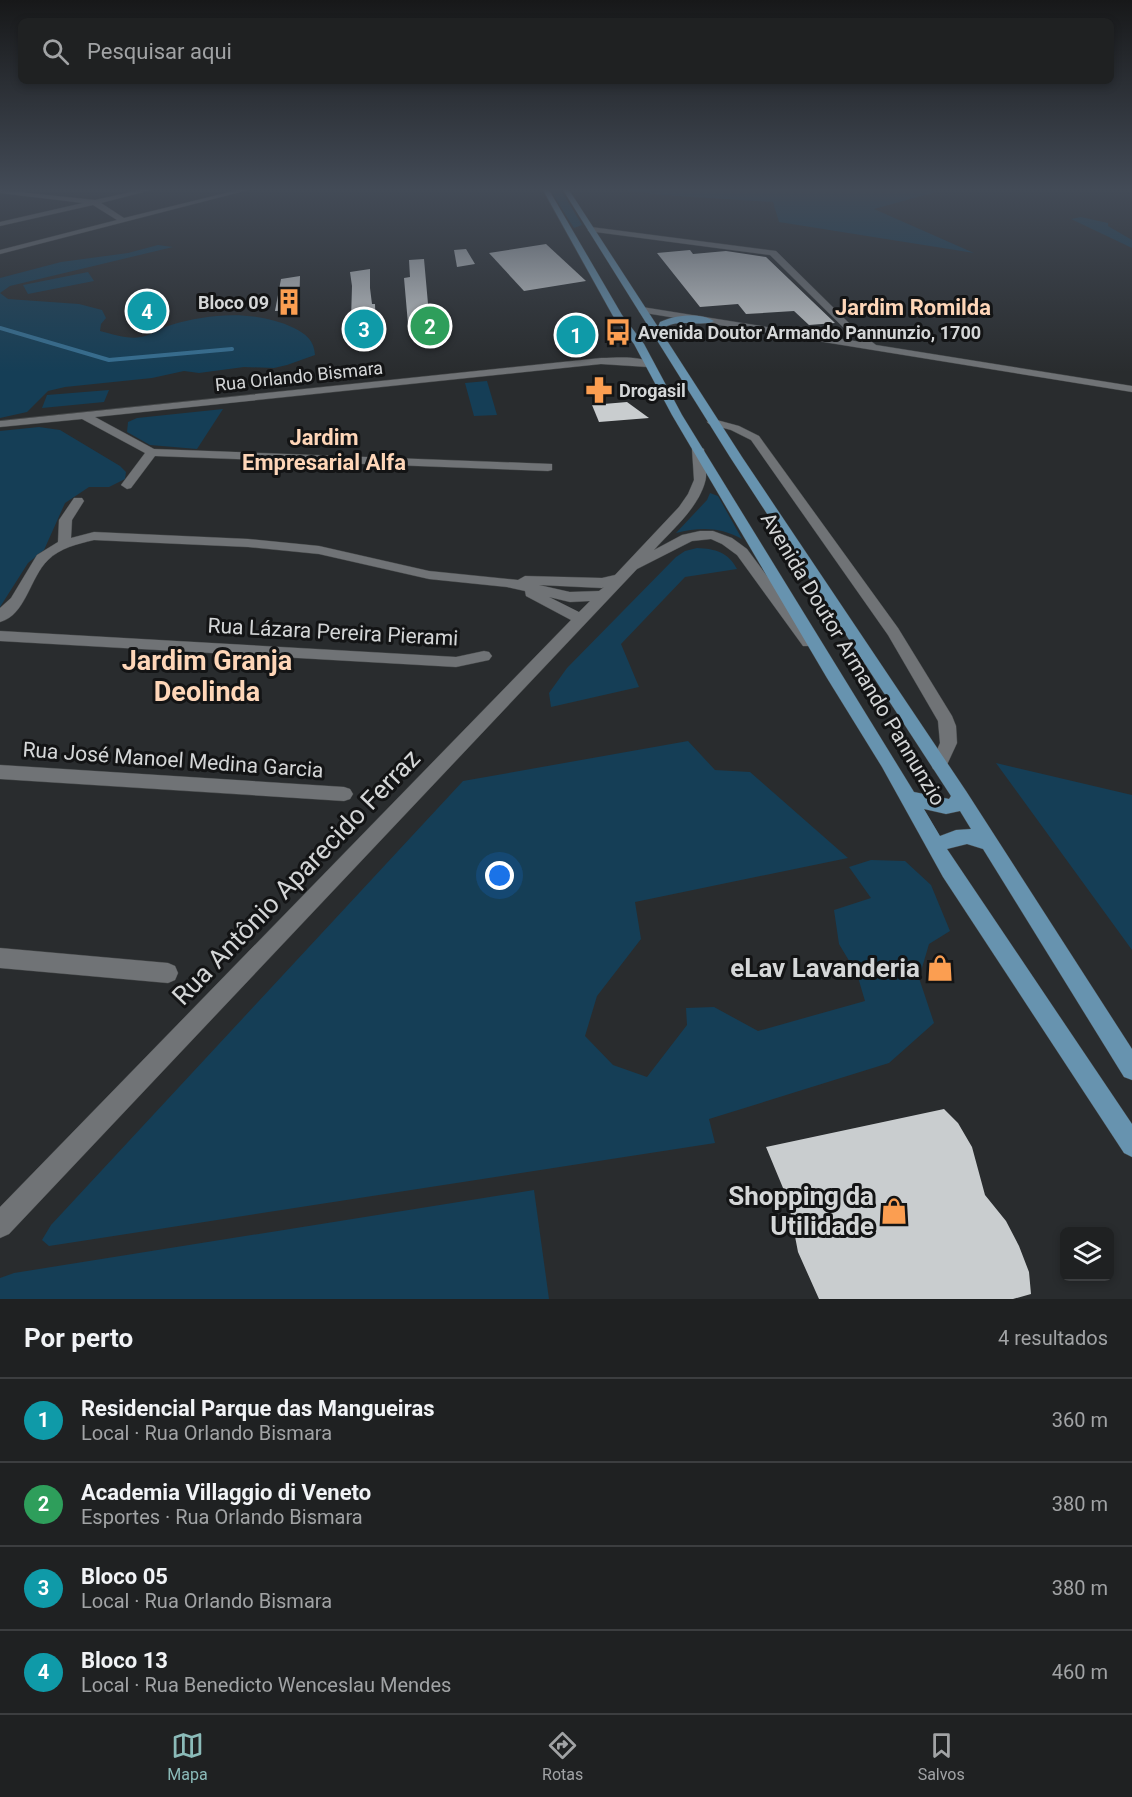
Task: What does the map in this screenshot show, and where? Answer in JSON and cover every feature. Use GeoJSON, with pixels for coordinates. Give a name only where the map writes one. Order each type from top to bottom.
{"type":"FeatureCollection","features":[{"type":"Feature","properties":{"kind":"main road","name":"Avenida Doutor Armando Pannunzio"},"geometry":{"type":"LineString","coordinates":[[582,251],[659,381],[681,390],[714,422],[960,796],[1076,984],[1132,1069]]}},
{"type":"Feature","properties":{"kind":"main road","name":"Avenida Doutor Armando Pannunzio"},"geometry":{"type":"LineString","coordinates":[[605,251],[660,335],[681,390],[698,448],[935,846],[1132,1145]]}},
{"type":"Feature","properties":{"kind":"main road"},"geometry":{"type":"LineString","coordinates":[[609,298],[620,302]]}},
{"type":"Feature","properties":{"kind":"main road"},"geometry":{"type":"LineString","coordinates":[[631,306],[642,310]]}},
{"type":"Feature","properties":{"kind":"main road"},"geometry":{"type":"LineString","coordinates":[[660,335],[663,324],[675,319],[710,321]]}},
{"type":"Feature","properties":{"kind":"main road"},"geometry":{"type":"LineString","coordinates":[[908,798],[946,807],[955,805],[960,796]]}},
{"type":"Feature","properties":{"kind":"main road"},"geometry":{"type":"LineString","coordinates":[[935,846],[958,835],[974,836],[989,843]]}},
{"type":"Feature","properties":{"kind":"street"},"geometry":{"type":"LineString","coordinates":[[757,251],[773,253],[852,331],[868,344],[881,348]]}},
{"type":"Feature","properties":{"kind":"street"},"geometry":{"type":"LineString","coordinates":[[642,310],[1132,389]]}},
{"type":"Feature","properties":{"kind":"street"},"geometry":{"type":"LineString","coordinates":[[827,340],[847,339],[852,331]]}},
{"type":"Feature","properties":{"kind":"street","name":"Rua Orlando Bismara"},"geometry":{"type":"LineString","coordinates":[[601,361],[621,355],[639,344]]}},
{"type":"Feature","properties":{"kind":"street","name":"Rua Orlando Bismara"},"geometry":{"type":"LineString","coordinates":[[2,423],[601,361],[648,364]]}},
{"type":"Feature","properties":{"kind":"street"},"geometry":{"type":"LineString","coordinates":[[103,426],[120,411]]}},
{"type":"Feature","properties":{"kind":"street"},"geometry":{"type":"LineString","coordinates":[[83,415],[152,452],[548,467]]}},
{"type":"Feature","properties":{"kind":"street"},"geometry":{"type":"LineString","coordinates":[[714,422],[735,428],[755,438],[893,632],[946,720],[950,734],[948,750],[939,764]]}},
{"type":"Feature","properties":{"kind":"street","name":"Rua Antônio Aparecido Ferraz"},"geometry":{"type":"LineString","coordinates":[[0,1225],[626,573],[683,510],[694,494],[701,473],[698,448]]}},
{"type":"Feature","properties":{"kind":"street"},"geometry":{"type":"LineString","coordinates":[[127,485],[152,452]]}},
{"type":"Feature","properties":{"kind":"street"},"geometry":{"type":"LineString","coordinates":[[65,543],[63,531],[66,516],[78,501]]}},
{"type":"Feature","properties":{"kind":"street"},"geometry":{"type":"LineString","coordinates":[[0,617],[16,601],[42,558],[65,543],[94,536],[248,543],[319,550],[429,575],[507,582],[570,597],[603,596]]}},
{"type":"Feature","properties":{"kind":"street","name":"Rua Antônio Aparecido Ferraz"},"geometry":{"type":"LineString","coordinates":[[626,573],[684,538],[703,536],[729,542],[742,552],[832,674]]}},
{"type":"Feature","properties":{"kind":"street"},"geometry":{"type":"LineString","coordinates":[[507,582],[536,579],[602,583],[626,573]]}},
{"type":"Feature","properties":{"kind":"street"},"geometry":{"type":"LineString","coordinates":[[507,582],[534,603],[576,623]]}},
{"type":"Feature","properties":{"kind":"street","name":"Rua Lázara Pereira Pierami"},"geometry":{"type":"LineString","coordinates":[[0,636],[456,662],[484,656]]}},
{"type":"Feature","properties":{"kind":"street","name":"Rua José Manoel Medina Garcia"},"geometry":{"type":"LineString","coordinates":[[0,772],[344,794]]}},
{"type":"Feature","properties":{"kind":"street"},"geometry":{"type":"LineString","coordinates":[[0,958],[168,973]]}},
{"type":"Feature","properties":{"kind":"shaded area"},"geometry":{"type":"Polygon","coordinates":[[[137,251],[158,251],[10,286],[0,293],[0,278],[61,262],[137,251]]]}},
{"type":"Feature","properties":{"kind":"shaded area"},"geometry":{"type":"Polygon","coordinates":[[[88,272],[94,281],[28,294],[23,285],[88,272]]]}},
{"type":"Feature","properties":{"kind":"shaded area"},"geometry":{"type":"Polygon","coordinates":[[[0,293],[8,299],[79,304],[102,310],[106,318],[101,324],[100,331],[131,338],[145,336],[171,325],[201,318],[233,315],[264,318],[294,328],[309,338],[315,355],[274,368],[244,367],[199,373],[184,371],[152,378],[65,387],[48,391],[27,412],[0,418],[0,293]]]}},
{"type":"Feature","properties":{"kind":"shaded area"},"geometry":{"type":"Polygon","coordinates":[[[487,381],[497,415],[474,416],[465,383],[487,381]]]}},
{"type":"Feature","properties":{"kind":"shaded area"},"geometry":{"type":"Polygon","coordinates":[[[109,390],[104,402],[42,408],[47,395],[109,390]]]}},
{"type":"Feature","properties":{"kind":"shaded area"},"geometry":{"type":"Polygon","coordinates":[[[223,409],[197,449],[150,445],[127,432],[128,422],[137,418],[223,409]]]}},
{"type":"Feature","properties":{"kind":"shaded area"},"geometry":{"type":"Polygon","coordinates":[[[39,427],[60,430],[120,466],[126,472],[125,479],[109,487],[89,487],[65,503],[44,550],[28,563],[0,607],[0,431],[39,427]]]}},
{"type":"Feature","properties":{"kind":"shaded area"},"geometry":{"type":"Polygon","coordinates":[[[710,493],[718,496],[742,539],[726,532],[710,529],[676,533],[707,500],[710,493]]]}},
{"type":"Feature","properties":{"kind":"shaded area"},"geometry":{"type":"Polygon","coordinates":[[[697,548],[721,552],[737,569],[685,577],[621,644],[639,687],[551,707],[549,693],[567,668],[676,557],[685,551],[697,548]]]}},
{"type":"Feature","properties":{"kind":"shaded area"},"geometry":{"type":"Polygon","coordinates":[[[688,741],[715,770],[750,772],[848,858],[635,902],[641,939],[597,996],[585,1036],[613,1065],[647,1077],[687,1025],[686,1008],[714,1007],[758,1031],[865,1001],[857,974],[839,944],[834,910],[871,898],[849,867],[871,860],[905,861],[931,885],[950,931],[929,944],[919,978],[934,1023],[889,1063],[709,1119],[715,1143],[49,1246],[42,1240],[51,1225],[463,781],[688,741]]]}},
{"type":"Feature","properties":{"kind":"shaded area"},"geometry":{"type":"Polygon","coordinates":[[[996,763],[1132,795],[1132,950],[996,763]]]}},
{"type":"Feature","properties":{"kind":"shaded area"},"geometry":{"type":"Polygon","coordinates":[[[534,1190],[549,1299],[0,1299],[0,1278],[14,1273],[534,1190]]]}},
{"type":"Feature","properties":{"kind":"building"},"geometry":{"type":"Polygon","coordinates":[[[454,251],[467,251],[475,264],[457,267],[454,251]]]}},
{"type":"Feature","properties":{"kind":"building"},"geometry":{"type":"Polygon","coordinates":[[[504,251],[553,251],[586,281],[524,291],[489,253],[504,251]]]}},
{"type":"Feature","properties":{"kind":"building"},"geometry":{"type":"Polygon","coordinates":[[[690,251],[693,254],[726,251],[766,257],[835,323],[809,325],[794,311],[746,314],[738,304],[700,307],[657,253],[690,251]]]}},
{"type":"Feature","properties":{"kind":"building"},"geometry":{"type":"Polygon","coordinates":[[[424,259],[429,315],[436,329],[411,333],[408,324],[404,278],[410,277],[409,260],[424,259]]]}},
{"type":"Feature","properties":{"kind":"building"},"geometry":{"type":"Polygon","coordinates":[[[370,269],[372,304],[375,304],[376,335],[354,337],[354,320],[351,320],[350,272],[370,269]]]}},
{"type":"Feature","properties":{"kind":"building"},"geometry":{"type":"Polygon","coordinates":[[[300,276],[299,310],[275,311],[281,279],[300,276]]]}},
{"type":"Feature","properties":{"kind":"building"},"geometry":{"type":"Polygon","coordinates":[[[587,326],[595,341],[564,344],[557,329],[587,326]]]}},
{"type":"Feature","properties":{"kind":"building"},"geometry":{"type":"Polygon","coordinates":[[[627,402],[649,418],[599,422],[592,405],[627,402]]]}},
{"type":"Feature","properties":{"kind":"building","name":"Shopping da Utilidade"},"geometry":{"type":"Polygon","coordinates":[[[944,1109],[958,1123],[972,1147],[985,1195],[1006,1221],[1019,1246],[1029,1272],[1031,1294],[1013,1299],[819,1299],[798,1252],[788,1200],[766,1147],[944,1109]]]}},
{"type":"Feature","properties":{"kind":"waterway"},"geometry":{"type":"LineString","coordinates":[[0,328],[109,360],[232,349]]}},
{"type":"Feature","properties":{"kind":"place","name":"Bloco 09"},"geometry":{"type":"Point","coordinates":[289,302]}},
{"type":"Feature","properties":{"kind":"place","name":"Bloco 13"},"geometry":{"type":"Point","coordinates":[147,311]}},
{"type":"Feature","properties":{"kind":"place","name":"Academia Villaggio di Veneto"},"geometry":{"type":"Point","coordinates":[430,326]}},
{"type":"Feature","properties":{"kind":"place","name":"Bloco 05"},"geometry":{"type":"Point","coordinates":[364,329]}},
{"type":"Feature","properties":{"kind":"place","name":"Avenida Doutor Armando Pannunzio, 1700"},"geometry":{"type":"Point","coordinates":[618,332]}},
{"type":"Feature","properties":{"kind":"place","name":"Residencial Parque das Mangueiras"},"geometry":{"type":"Point","coordinates":[576,335]}},
{"type":"Feature","properties":{"kind":"place","name":"Drogasil"},"geometry":{"type":"Point","coordinates":[599,390]}},
{"type":"Feature","properties":{"kind":"place","name":"eLav Lavanderia"},"geometry":{"type":"Point","coordinates":[940,968]}},
{"type":"Feature","properties":{"kind":"place","name":"Shopping da Utilidade"},"geometry":{"type":"Point","coordinates":[894,1211]}},
{"type":"Feature","properties":{"kind":"district","name":"Jardim Romilda"},"geometry":{"type":"Point","coordinates":[913,307]}},
{"type":"Feature","properties":{"kind":"district","name":"Jardim Empresarial Alfa"},"geometry":{"type":"Point","coordinates":[324,450]}},
{"type":"Feature","properties":{"kind":"district","name":"Jardim Granja Deolinda"},"geometry":{"type":"Point","coordinates":[207,676]}}]}
